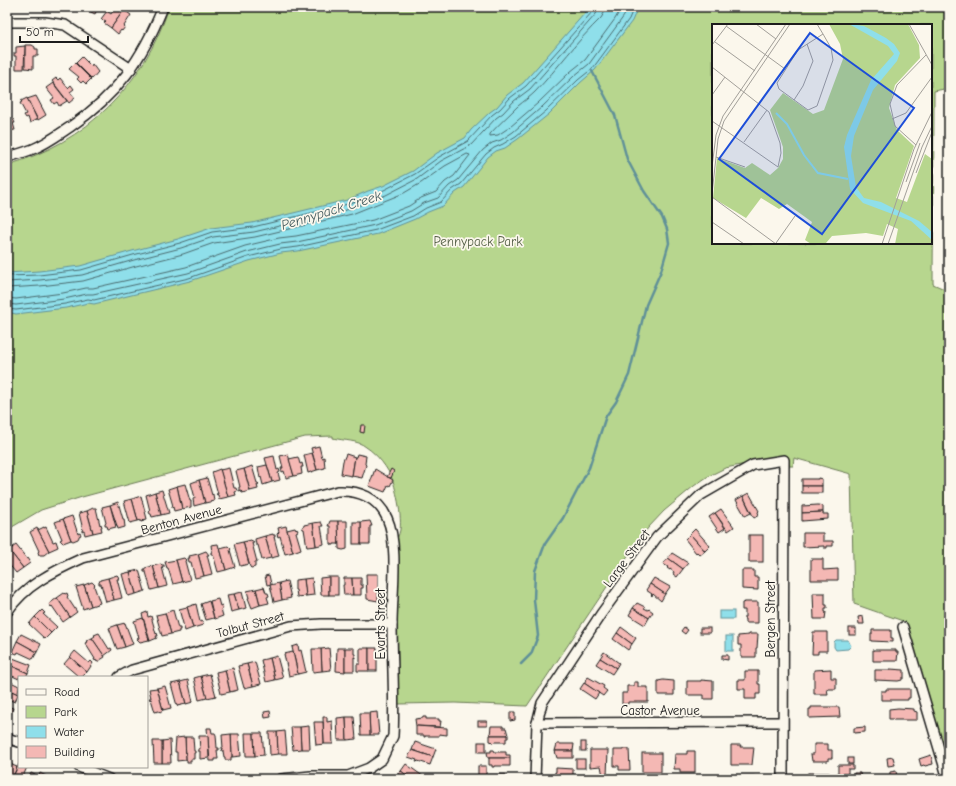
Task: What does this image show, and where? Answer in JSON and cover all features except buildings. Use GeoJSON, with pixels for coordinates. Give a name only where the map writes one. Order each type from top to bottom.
{"type":"FeatureCollection","features":[{"type":"Feature","properties":{"kind":"street"},"geometry":{"type":"LineString","coordinates":[[7,157],[34,149],[62,133],[88,115],[113,92],[131,69],[144,48],[163,7]]}},
{"type":"Feature","properties":{"kind":"street"},"geometry":{"type":"LineString","coordinates":[[7,22],[45,22],[65,25],[131,69]]}},
{"type":"Feature","properties":{"kind":"street","name":"Bergen Street"},"geometry":{"type":"LineString","coordinates":[[783,779],[784,460]]}},
{"type":"Feature","properties":{"kind":"street","name":"Large Street"},"geometry":{"type":"LineString","coordinates":[[535,779],[537,723],[542,703],[601,614],[657,537],[700,495],[753,466],[784,460]]}},
{"type":"Feature","properties":{"kind":"street","name":"Benton Avenue"},"geometry":{"type":"LineString","coordinates":[[7,612],[27,589],[49,574],[83,558],[338,491],[352,490],[375,502]]}},
{"type":"Feature","properties":{"kind":"street","name":"Evarts Street"},"geometry":{"type":"LineString","coordinates":[[281,779],[311,776],[348,776],[369,768],[382,758],[392,736],[394,722],[392,624],[394,550],[387,518],[375,502]]}},
{"type":"Feature","properties":{"kind":"street","name":"Tolbut Street"},"geometry":{"type":"LineString","coordinates":[[121,676],[132,670],[291,626],[321,624],[392,624]]}},
{"type":"Feature","properties":{"kind":"street"},"geometry":{"type":"LineString","coordinates":[[903,627],[948,779]]}},
{"type":"Feature","properties":{"kind":"street","name":"Castor Avenue"},"geometry":{"type":"LineString","coordinates":[[537,723],[782,722]]}},
{"type":"Feature","properties":{"kind":"street"},"geometry":{"type":"LineString","coordinates":[[7,738],[18,742]]}},
{"type":"Feature","properties":{"kind":"street"},"geometry":{"type":"LineString","coordinates":[[82,768],[109,779]]}},
{"type":"Feature","properties":{"kind":"green space","name":"Pennypack Park"},"geometry":{"type":"Polygon","coordinates":[[[169,7],[949,7],[949,88],[934,91],[933,284],[949,291],[949,775],[922,677],[903,621],[854,604],[851,474],[794,458],[793,466],[789,466],[788,456],[725,468],[707,477],[694,486],[664,511],[648,528],[631,551],[527,706],[455,703],[398,704],[397,538],[400,527],[400,510],[395,486],[388,471],[374,453],[359,443],[333,438],[333,436],[305,437],[82,497],[41,510],[7,530],[7,165],[36,155],[62,142],[86,126],[108,107],[128,85],[144,62],[158,35],[169,7]]]}},
{"type":"Feature","properties":{"kind":"water","name":"Pennypack Creek"},"geometry":{"type":"Polygon","coordinates":[[[591,7],[638,7],[632,21],[595,70],[549,114],[518,139],[488,157],[464,187],[455,193],[443,206],[378,234],[298,251],[281,253],[249,261],[190,281],[94,304],[88,303],[66,308],[16,314],[7,312],[7,273],[80,266],[178,239],[211,228],[252,223],[347,200],[383,186],[413,171],[437,153],[465,138],[471,130],[497,107],[507,95],[523,83],[591,7]]]}},
{"type":"Feature","properties":{"kind":"water"},"geometry":{"type":"Polygon","coordinates":[[[719,611],[734,611],[734,619],[719,619],[719,611]]]}},
{"type":"Feature","properties":{"kind":"water"},"geometry":{"type":"Polygon","coordinates":[[[726,636],[733,636],[733,651],[726,651],[726,636]]]}},
{"type":"Feature","properties":{"kind":"water"},"geometry":{"type":"Polygon","coordinates":[[[836,640],[848,640],[851,646],[848,649],[836,650],[834,647],[834,642],[836,640]]]}},
{"type":"Feature","properties":{"kind":"waterway"},"geometry":{"type":"LineString","coordinates":[[521,664],[531,654],[538,636],[534,600],[535,571],[545,544],[563,518],[589,468],[606,416],[616,402],[629,375],[646,305],[661,271],[669,243],[667,229],[662,217],[644,191],[627,159],[615,115],[592,71]]}}]}
